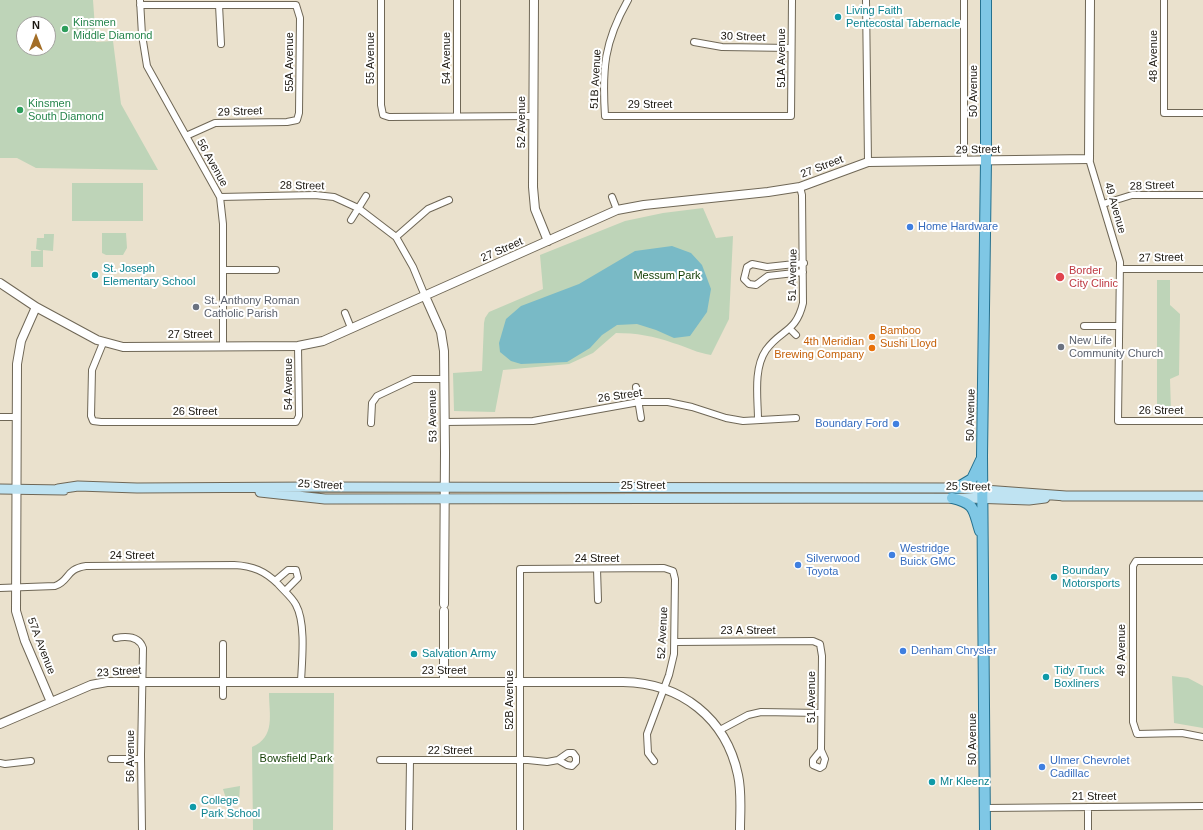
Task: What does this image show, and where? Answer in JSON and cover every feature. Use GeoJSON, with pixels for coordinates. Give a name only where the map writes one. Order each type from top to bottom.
{"type":"FeatureCollection","features":[{"type":"Feature","properties":{"kind":"main road","name":"50 Avenue"},"geometry":{"type":"LineString","coordinates":[[985,830],[982,456],[986,161],[986,0]]}},
{"type":"Feature","properties":{"kind":"main road"},"geometry":{"type":"LineString","coordinates":[[957,488],[972,479],[982,456]]}},
{"type":"Feature","properties":{"kind":"main road","name":"25 Street"},"geometry":{"type":"LineString","coordinates":[[0,489],[94,492],[137,488],[306,487],[957,488],[983,494],[1029,500],[1066,496],[1203,496]]}},
{"type":"Feature","properties":{"kind":"main road","name":"25 Street"},"geometry":{"type":"LineString","coordinates":[[221,488],[325,499],[952,498],[983,494]]}},
{"type":"Feature","properties":{"kind":"main road"},"geometry":{"type":"LineString","coordinates":[[952,498],[964,502],[973,508],[983,540]]}},
{"type":"Feature","properties":{"kind":"street","name":"55 Avenue"},"geometry":{"type":"LineString","coordinates":[[381,0],[382,115],[389,117],[457,116]]}},
{"type":"Feature","properties":{"kind":"street","name":"54 Avenue"},"geometry":{"type":"LineString","coordinates":[[457,0],[457,116]]}},
{"type":"Feature","properties":{"kind":"street","name":"52 Avenue"},"geometry":{"type":"LineString","coordinates":[[534,0],[533,187],[535,209],[548,241]]}},
{"type":"Feature","properties":{"kind":"street","name":"51B Avenue"},"geometry":{"type":"LineString","coordinates":[[605,116],[604,79],[608,42],[617,19],[628,0]]}},
{"type":"Feature","properties":{"kind":"street","name":"51A Avenue"},"geometry":{"type":"LineString","coordinates":[[791,116],[792,0]]}},
{"type":"Feature","properties":{"kind":"street"},"geometry":{"type":"LineString","coordinates":[[866,0],[868,162]]}},
{"type":"Feature","properties":{"kind":"street","name":"50 Avenue"},"geometry":{"type":"LineString","coordinates":[[964,0],[964,161]]}},
{"type":"Feature","properties":{"kind":"street","name":"49 Avenue"},"geometry":{"type":"LineString","coordinates":[[1090,0],[1089,159],[1120,262],[1118,421]]}},
{"type":"Feature","properties":{"kind":"street","name":"48 Avenue"},"geometry":{"type":"LineString","coordinates":[[1164,0],[1164,113],[1203,113]]}},
{"type":"Feature","properties":{"kind":"street"},"geometry":{"type":"LineString","coordinates":[[140,3],[220,5],[221,44]]}},
{"type":"Feature","properties":{"kind":"street","name":"56 Avenue"},"geometry":{"type":"LineString","coordinates":[[140,3],[142,36],[147,66],[220,197],[223,224],[224,270],[223,346]]}},
{"type":"Feature","properties":{"kind":"street","name":"55A Avenue"},"geometry":{"type":"LineString","coordinates":[[220,5],[296,5],[300,18],[299,113],[297,120]]}},
{"type":"Feature","properties":{"kind":"street","name":"30 Street"},"geometry":{"type":"LineString","coordinates":[[694,42],[722,47],[791,48]]}},
{"type":"Feature","properties":{"kind":"street"},"geometry":{"type":"LineString","coordinates":[[457,116],[533,116]]}},
{"type":"Feature","properties":{"kind":"street","name":"29 Street"},"geometry":{"type":"LineString","coordinates":[[605,116],[791,116]]}},
{"type":"Feature","properties":{"kind":"street","name":"29 Street"},"geometry":{"type":"LineString","coordinates":[[186,136],[215,124],[287,122],[297,120]]}},
{"type":"Feature","properties":{"kind":"street","name":"29 Street"},"geometry":{"type":"LineString","coordinates":[[868,162],[1089,159]]}},
{"type":"Feature","properties":{"kind":"street","name":"27 Street"},"geometry":{"type":"LineString","coordinates":[[36,307],[103,343],[123,347],[298,346],[323,341],[617,210],[644,205],[768,192],[800,187],[868,162]]}},
{"type":"Feature","properties":{"kind":"street","name":"51 Avenue"},"geometry":{"type":"LineString","coordinates":[[758,420],[758,379],[760,365],[766,351],[790,329],[800,317],[802,310],[804,264],[802,193],[800,187]]}},
{"type":"Feature","properties":{"kind":"street","name":"28 Street"},"geometry":{"type":"LineString","coordinates":[[220,197],[315,195],[334,197],[358,208],[396,238]]}},
{"type":"Feature","properties":{"kind":"street","name":"28 Street"},"geometry":{"type":"LineString","coordinates":[[1103,204],[1132,195],[1203,195]]}},
{"type":"Feature","properties":{"kind":"street"},"geometry":{"type":"LineString","coordinates":[[350,220],[366,196]]}},
{"type":"Feature","properties":{"kind":"street"},"geometry":{"type":"LineString","coordinates":[[612,197],[617,210]]}},
{"type":"Feature","properties":{"kind":"street"},"geometry":{"type":"LineString","coordinates":[[396,238],[428,209],[449,200]]}},
{"type":"Feature","properties":{"kind":"street","name":"53 Avenue"},"geometry":{"type":"LineString","coordinates":[[396,238],[413,267],[441,332],[444,351],[444,682]]}},
{"type":"Feature","properties":{"kind":"street"},"geometry":{"type":"LineString","coordinates":[[803,272],[768,276],[756,285],[749,284],[744,279],[747,267],[752,264],[768,267],[804,264]]}},
{"type":"Feature","properties":{"kind":"street"},"geometry":{"type":"LineString","coordinates":[[785,265],[786,273]]}},
{"type":"Feature","properties":{"kind":"street"},"geometry":{"type":"LineString","coordinates":[[768,267],[768,276]]}},
{"type":"Feature","properties":{"kind":"street","name":"27 Street"},"geometry":{"type":"LineString","coordinates":[[1120,269],[1203,269]]}},
{"type":"Feature","properties":{"kind":"street"},"geometry":{"type":"LineString","coordinates":[[224,270],[276,270]]}},
{"type":"Feature","properties":{"kind":"street"},"geometry":{"type":"LineString","coordinates":[[0,282],[36,307]]}},
{"type":"Feature","properties":{"kind":"street","name":"57A Avenue"},"geometry":{"type":"LineString","coordinates":[[36,307],[21,341],[18,354],[16,417],[16,588],[19,624],[51,702]]}},
{"type":"Feature","properties":{"kind":"street"},"geometry":{"type":"LineString","coordinates":[[346,313],[350,328]]}},
{"type":"Feature","properties":{"kind":"street"},"geometry":{"type":"LineString","coordinates":[[1084,326],[1118,326]]}},
{"type":"Feature","properties":{"kind":"street"},"geometry":{"type":"LineString","coordinates":[[790,329],[796,335]]}},
{"type":"Feature","properties":{"kind":"street","name":"26 Street"},"geometry":{"type":"LineString","coordinates":[[103,343],[92,370],[91,416],[93,421],[296,422]]}},
{"type":"Feature","properties":{"kind":"street","name":"54 Avenue"},"geometry":{"type":"LineString","coordinates":[[296,422],[299,416],[298,346]]}},
{"type":"Feature","properties":{"kind":"street"},"geometry":{"type":"LineString","coordinates":[[371,423],[372,403],[377,396],[413,379],[443,379]]}},
{"type":"Feature","properties":{"kind":"street"},"geometry":{"type":"LineString","coordinates":[[636,387],[641,418]]}},
{"type":"Feature","properties":{"kind":"street","name":"26 Street"},"geometry":{"type":"LineString","coordinates":[[444,422],[533,421],[639,402],[668,402],[692,407],[726,418],[743,421],[796,418]]}},
{"type":"Feature","properties":{"kind":"street"},"geometry":{"type":"LineString","coordinates":[[0,417],[16,417]]}},
{"type":"Feature","properties":{"kind":"street","name":"26 Street"},"geometry":{"type":"LineString","coordinates":[[1118,421],[1203,421]]}},
{"type":"Feature","properties":{"kind":"street","name":"49 Avenue"},"geometry":{"type":"LineString","coordinates":[[1203,561],[1136,561],[1134,566],[1133,722],[1137,734],[1182,733],[1203,737]]}},
{"type":"Feature","properties":{"kind":"street","name":"24 Street"},"geometry":{"type":"LineString","coordinates":[[0,588],[55,586],[63,583],[73,570],[86,566],[234,565],[256,568],[275,581]]}},
{"type":"Feature","properties":{"kind":"street","name":"24 Street"},"geometry":{"type":"LineString","coordinates":[[520,569],[664,568],[673,571]]}},
{"type":"Feature","properties":{"kind":"street","name":"52B Avenue"},"geometry":{"type":"LineString","coordinates":[[520,569],[520,830]]}},
{"type":"Feature","properties":{"kind":"street"},"geometry":{"type":"LineString","coordinates":[[597,569],[598,600]]}},
{"type":"Feature","properties":{"kind":"street"},"geometry":{"type":"LineString","coordinates":[[285,591],[298,578],[296,570],[288,570],[275,581],[296,605],[301,618],[302,681]]}},
{"type":"Feature","properties":{"kind":"street","name":"52 Avenue"},"geometry":{"type":"LineString","coordinates":[[654,761],[648,754],[647,734],[672,665],[675,642],[675,579],[673,571]]}},
{"type":"Feature","properties":{"kind":"street","name":"56 Avenue"},"geometry":{"type":"LineString","coordinates":[[116,638],[138,639],[142,645],[142,830]]}},
{"type":"Feature","properties":{"kind":"street","name":"23 A Street"},"geometry":{"type":"LineString","coordinates":[[675,642],[813,641],[820,644]]}},
{"type":"Feature","properties":{"kind":"street"},"geometry":{"type":"LineString","coordinates":[[223,644],[223,696]]}},
{"type":"Feature","properties":{"kind":"street","name":"51 Avenue"},"geometry":{"type":"LineString","coordinates":[[820,644],[822,656],[821,750]]}},
{"type":"Feature","properties":{"kind":"street","name":"23 Street"},"geometry":{"type":"LineString","coordinates":[[0,724],[98,683],[143,681],[629,682],[664,688]]}},
{"type":"Feature","properties":{"kind":"street"},"geometry":{"type":"LineString","coordinates":[[664,688],[694,704],[720,730],[732,754],[739,777],[740,830]]}},
{"type":"Feature","properties":{"kind":"street"},"geometry":{"type":"LineString","coordinates":[[720,730],[748,715],[761,712],[821,713]]}},
{"type":"Feature","properties":{"kind":"street","name":"22 Street"},"geometry":{"type":"LineString","coordinates":[[380,760],[530,760],[533,758],[555,760]]}},
{"type":"Feature","properties":{"kind":"street"},"geometry":{"type":"LineString","coordinates":[[111,759],[141,760]]}},
{"type":"Feature","properties":{"kind":"street"},"geometry":{"type":"LineString","coordinates":[[0,762],[12,764],[31,761]]}},
{"type":"Feature","properties":{"kind":"street"},"geometry":{"type":"LineString","coordinates":[[409,830],[410,761]]}},
{"type":"Feature","properties":{"kind":"street","name":"21 Street"},"geometry":{"type":"LineString","coordinates":[[985,808],[1203,806]]}},
{"type":"Feature","properties":{"kind":"street"},"geometry":{"type":"LineString","coordinates":[[1088,807],[1088,830]]}},
{"type":"Feature","properties":{"kind":"green space"},"geometry":{"type":"Polygon","coordinates":[[[0,0],[93,0],[96,42],[113,41],[121,104],[158,170],[36,168],[17,158],[0,158],[0,0]]]}},
{"type":"Feature","properties":{"kind":"green space"},"geometry":{"type":"Polygon","coordinates":[[[72,183],[143,183],[143,221],[72,221],[72,183]]]}},
{"type":"Feature","properties":{"kind":"green space","name":"Messum Park"},"geometry":{"type":"Polygon","coordinates":[[[703,208],[716,238],[733,236],[729,319],[711,355],[652,337],[638,334],[616,333],[593,353],[569,364],[503,370],[495,412],[454,411],[453,373],[482,371],[484,323],[489,312],[543,289],[540,255],[625,221],[663,213],[703,208]]]}},
{"type":"Feature","properties":{"kind":"green space"},"geometry":{"type":"Polygon","coordinates":[[[102,233],[126,233],[127,248],[123,255],[106,255],[102,253],[102,233]]]}},
{"type":"Feature","properties":{"kind":"green space"},"geometry":{"type":"Polygon","coordinates":[[[44,234],[54,234],[53,251],[43,250],[43,267],[31,267],[31,251],[42,251],[36,249],[37,238],[44,238],[44,234]]]}},
{"type":"Feature","properties":{"kind":"green space"},"geometry":{"type":"Polygon","coordinates":[[[1157,280],[1170,280],[1170,305],[1180,314],[1179,375],[1170,379],[1171,410],[1157,410],[1157,280]]]}},
{"type":"Feature","properties":{"kind":"green space"},"geometry":{"type":"Polygon","coordinates":[[[1172,676],[1188,678],[1203,686],[1203,728],[1174,723],[1172,676]]]}},
{"type":"Feature","properties":{"kind":"green space","name":"Bowsfield Park"},"geometry":{"type":"Polygon","coordinates":[[[269,693],[334,693],[333,830],[253,830],[252,747],[260,743],[268,731],[270,724],[269,693]]]}},
{"type":"Feature","properties":{"kind":"green space"},"geometry":{"type":"Polygon","coordinates":[[[240,786],[239,801],[228,805],[223,789],[240,786]]]}},
{"type":"Feature","properties":{"kind":"water"},"geometry":{"type":"Polygon","coordinates":[[[672,246],[691,253],[702,265],[711,289],[707,312],[690,336],[674,338],[637,324],[617,325],[602,335],[590,348],[567,362],[521,364],[511,361],[500,352],[499,343],[506,319],[521,306],[579,284],[635,251],[672,246]]]}},
{"type":"Feature","properties":{"kind":"place","name":"Living Faith Pentecostal Tabernacle"},"geometry":{"type":"Point","coordinates":[838,17]}},
{"type":"Feature","properties":{"kind":"place","name":"Kinsmen Middle Diamond"},"geometry":{"type":"Point","coordinates":[65,29]}},
{"type":"Feature","properties":{"kind":"place","name":"Kinsmen South Diamond"},"geometry":{"type":"Point","coordinates":[20,110]}},
{"type":"Feature","properties":{"kind":"place","name":"Home Hardware"},"geometry":{"type":"Point","coordinates":[910,227]}},
{"type":"Feature","properties":{"kind":"place","name":"St. Joseph Elementary School"},"geometry":{"type":"Point","coordinates":[95,275]}},
{"type":"Feature","properties":{"kind":"place","name":"Border City Clinic"},"geometry":{"type":"Point","coordinates":[1060,277]}},
{"type":"Feature","properties":{"kind":"place","name":"St. Anthony Roman Catholic Parish"},"geometry":{"type":"Point","coordinates":[196,307]}},
{"type":"Feature","properties":{"kind":"place","name":"Bamboo Sushi Lloyd"},"geometry":{"type":"Point","coordinates":[872,337]}},
{"type":"Feature","properties":{"kind":"place","name":"New Life Community Church"},"geometry":{"type":"Point","coordinates":[1061,347]}},
{"type":"Feature","properties":{"kind":"place","name":"4th Meridian Brewing Company"},"geometry":{"type":"Point","coordinates":[872,348]}},
{"type":"Feature","properties":{"kind":"place","name":"Boundary Ford"},"geometry":{"type":"Point","coordinates":[896,424]}},
{"type":"Feature","properties":{"kind":"place","name":"Westridge Buick GMC"},"geometry":{"type":"Point","coordinates":[892,555]}},
{"type":"Feature","properties":{"kind":"place","name":"Silverwood Toyota"},"geometry":{"type":"Point","coordinates":[798,565]}},
{"type":"Feature","properties":{"kind":"place","name":"Boundary Motorsports"},"geometry":{"type":"Point","coordinates":[1054,577]}},
{"type":"Feature","properties":{"kind":"place","name":"Denham Chrysler"},"geometry":{"type":"Point","coordinates":[903,651]}},
{"type":"Feature","properties":{"kind":"place","name":"Salvation Army"},"geometry":{"type":"Point","coordinates":[414,654]}},
{"type":"Feature","properties":{"kind":"place","name":"Tidy Truck Boxliners"},"geometry":{"type":"Point","coordinates":[1046,677]}},
{"type":"Feature","properties":{"kind":"place","name":"Ulmer Chevrolet Cadillac"},"geometry":{"type":"Point","coordinates":[1042,767]}},
{"type":"Feature","properties":{"kind":"place","name":"Mr Kleenz"},"geometry":{"type":"Point","coordinates":[932,782]}},
{"type":"Feature","properties":{"kind":"place","name":"College Park School"},"geometry":{"type":"Point","coordinates":[193,807]}}]}
